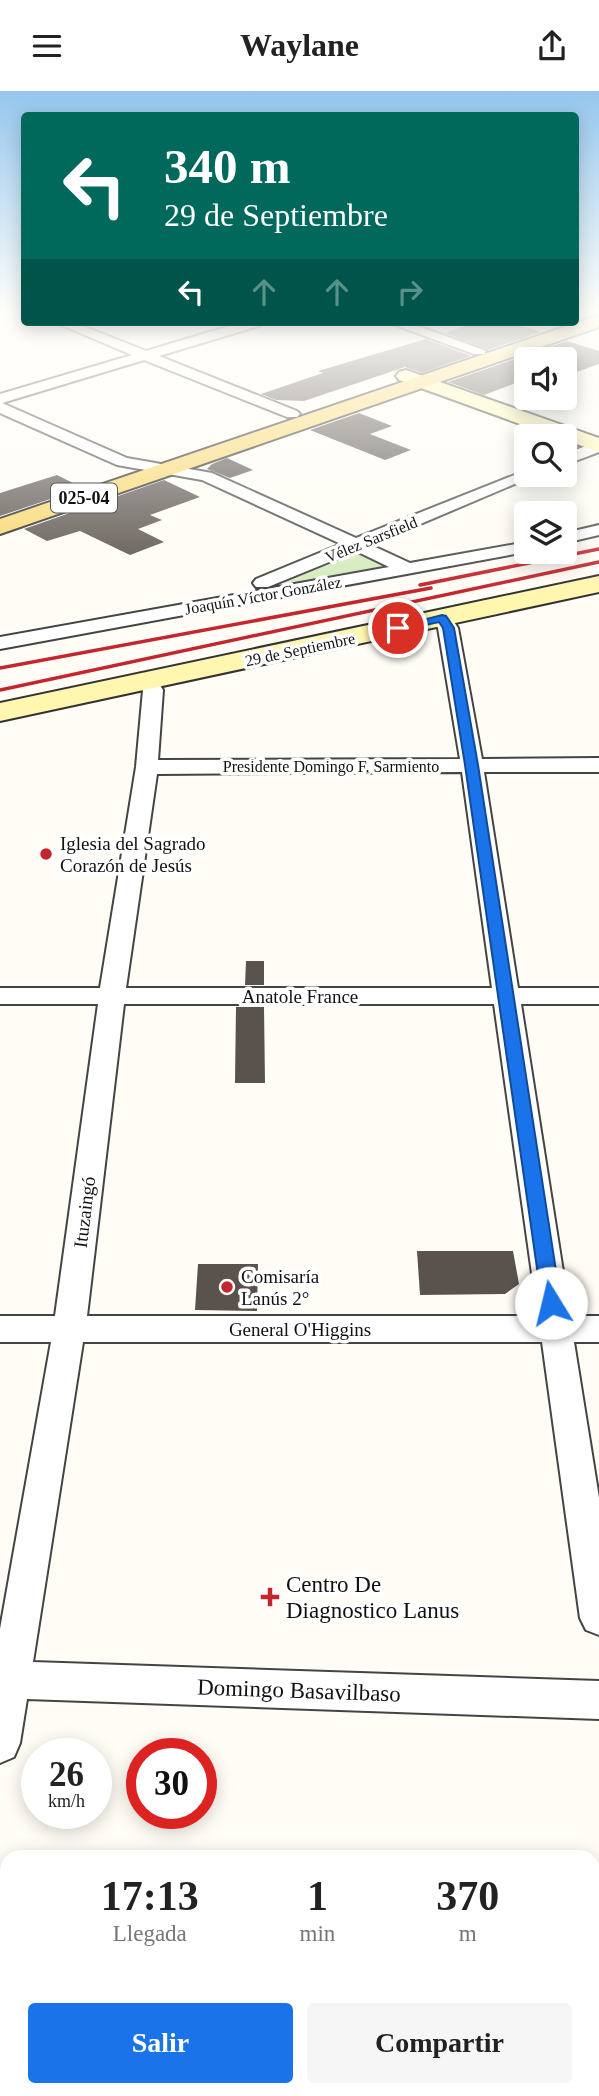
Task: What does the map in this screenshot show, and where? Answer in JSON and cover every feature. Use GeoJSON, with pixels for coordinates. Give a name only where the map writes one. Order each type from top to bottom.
{"type":"FeatureCollection","features":[{"type":"Feature","properties":{"kind":"main road","name":"025-04"},"geometry":{"type":"LineString","coordinates":[[0,512],[321,406]]}},
{"type":"Feature","properties":{"kind":"main road","name":"025-04"},"geometry":{"type":"LineString","coordinates":[[0,527],[342,406]]}},
{"type":"Feature","properties":{"kind":"street"},"geometry":{"type":"LineString","coordinates":[[271,406],[292,414]]}},
{"type":"Feature","properties":{"kind":"street"},"geometry":{"type":"LineString","coordinates":[[487,406],[599,446]]}},
{"type":"Feature","properties":{"kind":"street"},"geometry":{"type":"LineString","coordinates":[[0,407],[123,462],[206,476],[409,569]]}},
{"type":"Feature","properties":{"kind":"street"},"geometry":{"type":"LineString","coordinates":[[577,455],[599,446]]}},
{"type":"Feature","properties":{"kind":"street","name":"Vélez Sarsfield"},"geometry":{"type":"LineString","coordinates":[[211,604],[514,480]]}},
{"type":"Feature","properties":{"kind":"street"},"geometry":{"type":"LineString","coordinates":[[577,536],[599,530]]}},
{"type":"Feature","properties":{"kind":"street"},"geometry":{"type":"LineString","coordinates":[[577,539],[599,536]]}},
{"type":"Feature","properties":{"kind":"street","name":"Joaquín Víctor González"},"geometry":{"type":"LineString","coordinates":[[0,643],[514,549]]}},
{"type":"Feature","properties":{"kind":"street","name":"29 de Septiembre"},"geometry":{"type":"LineString","coordinates":[[0,712],[599,584]]}},
{"type":"Feature","properties":{"kind":"street"},"geometry":{"type":"LineString","coordinates":[[442,618],[448,628],[472,765],[599,1618]]}},
{"type":"Feature","properties":{"kind":"street","name":"Ituzaingó"},"geometry":{"type":"LineString","coordinates":[[0,1744],[5,1679],[69,1329],[112,996],[147,767],[153,690],[148,681]]}},
{"type":"Feature","properties":{"kind":"street","name":"Presidente Domingo F. Sarmiento"},"geometry":{"type":"LineString","coordinates":[[147,767],[599,765]]}},
{"type":"Feature","properties":{"kind":"street","name":"Anatole France"},"geometry":{"type":"LineString","coordinates":[[0,996],[599,996]]}},
{"type":"Feature","properties":{"kind":"street","name":"General O'Higgins"},"geometry":{"type":"LineString","coordinates":[[0,1329],[599,1329]]}},
{"type":"Feature","properties":{"kind":"street","name":"Domingo Basavilbaso"},"geometry":{"type":"LineString","coordinates":[[5,1679],[599,1700]]}},
{"type":"Feature","properties":{"kind":"green space"},"geometry":{"type":"Polygon","coordinates":[[[358,550],[396,568],[293,587],[282,581],[358,550]]]}},
{"type":"Feature","properties":{"kind":"building"},"geometry":{"type":"Polygon","coordinates":[[[359,413],[392,426],[370,434],[411,450],[385,460],[310,430],[359,413]]]}},
{"type":"Feature","properties":{"kind":"building"},"geometry":{"type":"Polygon","coordinates":[[[227,458],[253,470],[230,478],[207,469],[227,458]]]}},
{"type":"Feature","properties":{"kind":"building"},"geometry":{"type":"Polygon","coordinates":[[[57,475],[83,488],[0,516],[0,493],[57,475]]]}},
{"type":"Feature","properties":{"kind":"building"},"geometry":{"type":"Polygon","coordinates":[[[164,480],[200,497],[150,515],[162,520],[138,529],[164,542],[130,555],[80,531],[47,541],[24,529],[164,480]]]}},
{"type":"Feature","properties":{"kind":"building"},"geometry":{"type":"Polygon","coordinates":[[[246,961],[264,961],[264,985],[245,985],[246,961]]]}},
{"type":"Feature","properties":{"kind":"building"},"geometry":{"type":"Polygon","coordinates":[[[236,1007],[264,1007],[265,1083],[235,1083],[236,1007]]]}},
{"type":"Feature","properties":{"kind":"building"},"geometry":{"type":"Polygon","coordinates":[[[417,1251],[513,1251],[519,1284],[505,1294],[420,1295],[417,1251]]]}},
{"type":"Feature","properties":{"kind":"building","name":"Comisaría Lanús 2°"},"geometry":{"type":"Polygon","coordinates":[[[198,1264],[258,1264],[257,1311],[195,1310],[198,1264]]]}},
{"type":"Feature","properties":{"kind":"railway"},"geometry":{"type":"LineString","coordinates":[[420,585],[599,549]]}},
{"type":"Feature","properties":{"kind":"railway"},"geometry":{"type":"LineString","coordinates":[[0,690],[599,562]]}},
{"type":"Feature","properties":{"kind":"railway"},"geometry":{"type":"LineString","coordinates":[[0,668],[431,588]]}},
{"type":"Feature","properties":{"kind":"place","name":"Iglesia del Sagrado Corazón de Jesús"},"geometry":{"type":"Point","coordinates":[46,854]}},
{"type":"Feature","properties":{"kind":"place","name":"Comisaría Lanús 2°"},"geometry":{"type":"Point","coordinates":[227,1287]}},
{"type":"Feature","properties":{"kind":"place","name":"Centro De Diagnostico Lanus"},"geometry":{"type":"Point","coordinates":[270,1597]}},
{"type":"Feature","properties":{"kind":"route"},"geometry":{"type":"LineString","coordinates":[[398,628],[442,618],[448,628],[472,765],[551,1303]]}}]}
